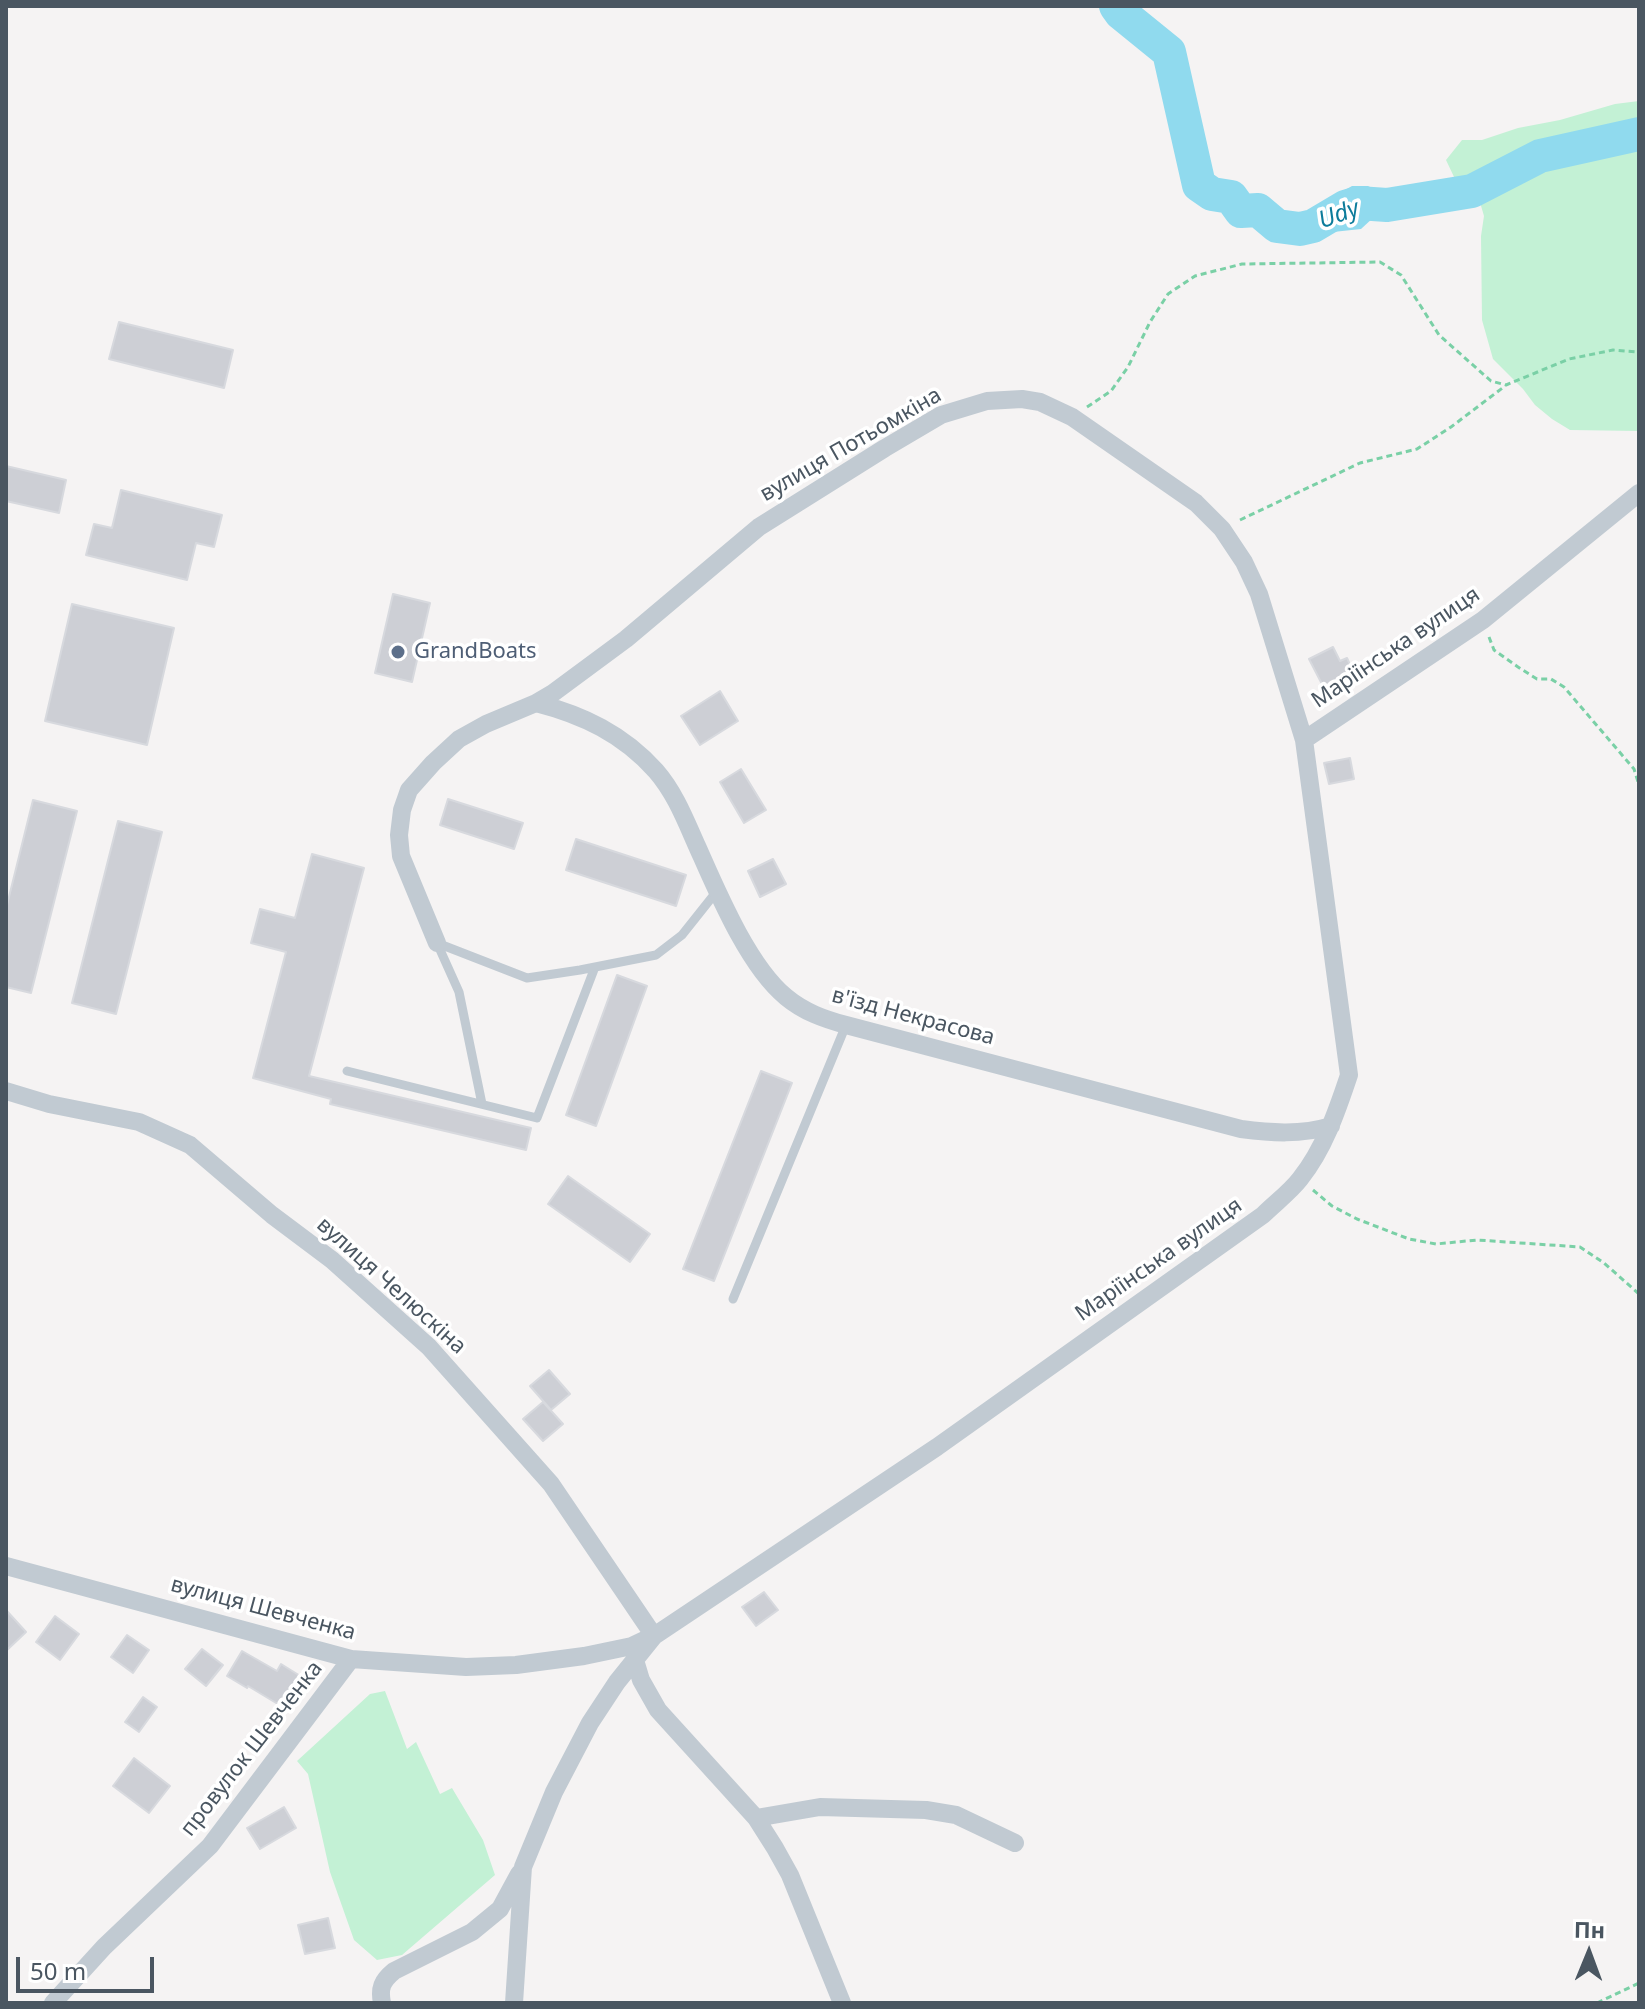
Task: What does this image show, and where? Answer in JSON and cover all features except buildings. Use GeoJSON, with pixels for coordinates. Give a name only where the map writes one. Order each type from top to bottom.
{"type":"FeatureCollection","features":[{"type":"Feature","properties":{"kind":"street","name":"вулиця Потьомкіна"},"geometry":{"type":"LineString","coordinates":[[437,943],[401,856],[399,835],[402,810],[409,790],[459,739],[536,703],[626,639],[759,527],[941,415],[987,401],[1040,402],[1072,417],[1196,503],[1222,529],[1244,562],[1259,594],[1304,740]]}},
{"type":"Feature","properties":{"kind":"street","name":"Маріїнська вулиця"},"geometry":{"type":"LineString","coordinates":[[514,2003],[523,1867],[554,1792],[590,1723],[617,1682],[654,1636],[937,1447],[1263,1215],[1300,1180],[1331,1126],[1349,1075],[1304,740],[1483,620],[1639,493]]}},
{"type":"Feature","properties":{"kind":"street","name":"в'їзд Некрасова"},"geometry":{"type":"LineString","coordinates":[[536,703],[570,712],[603,727],[632,747],[657,772],[677,801],[717,891],[756,962],[775,988],[801,1008],[846,1025],[1241,1129],[1285,1133],[1331,1126]]}},
{"type":"Feature","properties":{"kind":"street","name":"вулиця Челюскіна"},"geometry":{"type":"LineString","coordinates":[[6,1091],[49,1104],[139,1122],[190,1145],[272,1215],[332,1260],[429,1347],[551,1484],[654,1636]]}},
{"type":"Feature","properties":{"kind":"street","name":"вулиця Шевченка"},"geometry":{"type":"LineString","coordinates":[[6,1566],[351,1659],[466,1667],[516,1665],[632,1646],[654,1636]]}},
{"type":"Feature","properties":{"kind":"street","name":"провулок Шевченка"},"geometry":{"type":"LineString","coordinates":[[53,2003],[104,1947],[210,1846],[351,1659]]}},
{"type":"Feature","properties":{"kind":"street"},"geometry":{"type":"LineString","coordinates":[[635,1660],[641,1680],[658,1710],[756,1818],[790,1875],[842,2003]]}},
{"type":"Feature","properties":{"kind":"street"},"geometry":{"type":"LineString","coordinates":[[756,1818],[844,1806],[941,1811],[971,1821],[1015,1843]]}},
{"type":"Feature","properties":{"kind":"street"},"geometry":{"type":"LineString","coordinates":[[382,2003],[380,1993],[383,1980],[394,1971],[472,1932],[500,1909],[523,1867]]}},
{"type":"Feature","properties":{"kind":"lane"},"geometry":{"type":"LineString","coordinates":[[437,943],[527,978],[595,967],[656,955],[682,935],[717,891]]}},
{"type":"Feature","properties":{"kind":"lane"},"geometry":{"type":"LineString","coordinates":[[437,943],[459,992],[482,1104]]}},
{"type":"Feature","properties":{"kind":"lane"},"geometry":{"type":"LineString","coordinates":[[347,1071],[537,1118],[595,967]]}},
{"type":"Feature","properties":{"kind":"lane"},"geometry":{"type":"LineString","coordinates":[[733,1299],[846,1025]]}},
{"type":"Feature","properties":{"kind":"path"},"geometry":{"type":"LineString","coordinates":[[1072,417],[1111,391],[1128,367],[1168,294],[1195,276],[1242,264],[1380,262],[1401,275],[1439,335],[1491,381],[1506,385]]}},
{"type":"Feature","properties":{"kind":"path"},"geometry":{"type":"LineString","coordinates":[[1222,529],[1360,463],[1417,449],[1506,385],[1569,359],[1613,350],[1639,352]]}},
{"type":"Feature","properties":{"kind":"path"},"geometry":{"type":"LineString","coordinates":[[1483,620],[1494,650],[1537,679],[1551,679],[1564,687],[1639,772]]}},
{"type":"Feature","properties":{"kind":"path"},"geometry":{"type":"LineString","coordinates":[[1634,769],[1639,785]]}},
{"type":"Feature","properties":{"kind":"path"},"geometry":{"type":"LineString","coordinates":[[1300,1180],[1332,1206],[1409,1239],[1436,1244],[1477,1240],[1580,1247],[1604,1263],[1639,1294]]}},
{"type":"Feature","properties":{"kind":"path"},"geometry":{"type":"LineString","coordinates":[[1597,2003],[1639,1983]]}},
{"type":"Feature","properties":{"kind":"green space"},"geometry":{"type":"Polygon","coordinates":[[[1639,101],[1639,431],[1570,430],[1535,405],[1493,359],[1482,320],[1481,236],[1484,216],[1479,199],[1455,179],[1446,160],[1462,140],[1482,140],[1518,128],[1639,101]]]}},
{"type":"Feature","properties":{"kind":"green space"},"geometry":{"type":"Polygon","coordinates":[[[385,1691],[407,1749],[416,1742],[440,1794],[452,1788],[483,1840],[495,1875],[402,1955],[377,1960],[354,1940],[330,1872],[308,1774],[297,1761],[370,1694],[385,1691]]]}},
{"type":"Feature","properties":{"kind":"water"},"geometry":{"type":"Polygon","coordinates":[[[1352,186],[1368,186],[1386,195],[1387,205],[1361,229],[1333,232],[1326,227],[1321,210],[1329,199],[1352,186]]]}},
{"type":"Feature","properties":{"kind":"waterway","name":"Udy"},"geometry":{"type":"LineString","coordinates":[[1116,6],[1169,52],[1199,185],[1212,194],[1231,197],[1241,211],[1258,210],[1277,226],[1300,229],[1313,226],[1358,203],[1387,205],[1472,191],[1540,156],[1639,134]]}},
{"type":"Feature","properties":{"kind":"place","name":"GrandBoats"},"geometry":{"type":"Point","coordinates":[398,652]}}]}
